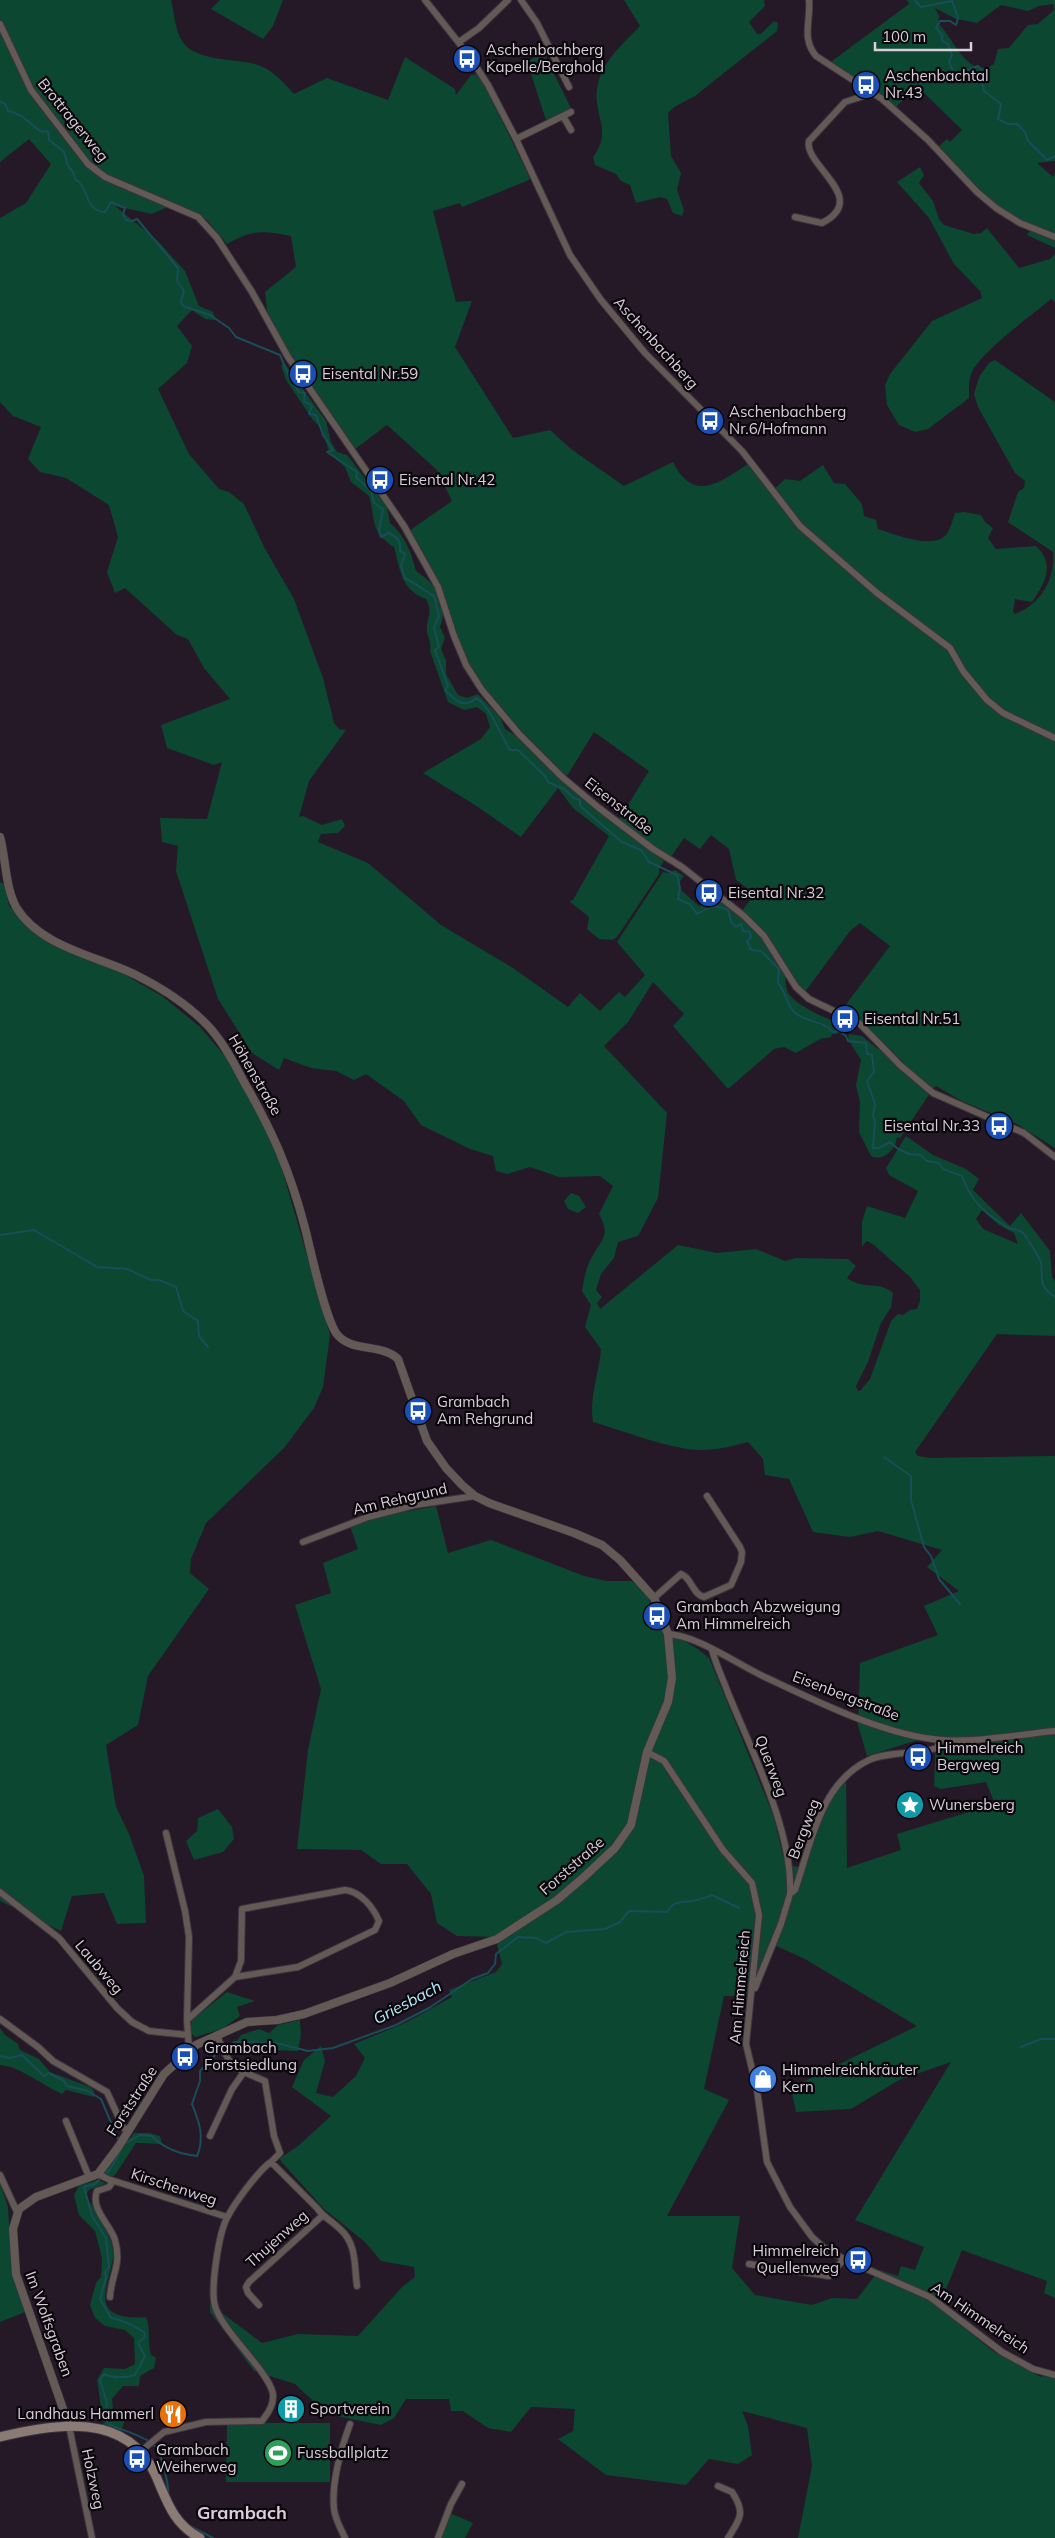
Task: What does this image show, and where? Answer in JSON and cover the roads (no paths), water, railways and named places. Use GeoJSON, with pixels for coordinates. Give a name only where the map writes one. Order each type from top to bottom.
{"type":"FeatureCollection","features":[{"type":"Feature","properties":{"kind":"main road"},"geometry":{"type":"LineString","coordinates":[[0,2437],[69,2426],[102,2429],[125,2439],[141,2451],[152,2468],[176,2520],[200,2538]]}},
{"type":"Feature","properties":{"kind":"street","name":"Aschenbachberg"},"geometry":{"type":"LineString","coordinates":[[424,0],[477,67],[516,139],[566,247],[583,276],[654,363],[742,451],[793,519],[877,593],[950,648],[963,671],[988,700],[1004,713],[1055,738]]}},
{"type":"Feature","properties":{"kind":"street"},"geometry":{"type":"LineString","coordinates":[[459,42],[479,28],[508,0]]}},
{"type":"Feature","properties":{"kind":"street"},"geometry":{"type":"LineString","coordinates":[[521,0],[537,23],[569,87]]}},
{"type":"Feature","properties":{"kind":"street"},"geometry":{"type":"LineString","coordinates":[[810,0],[807,34],[812,51],[827,65],[874,93],[928,140],[996,208],[1020,223],[1055,237]]}},
{"type":"Feature","properties":{"kind":"street","name":"Brottragerweg"},"geometry":{"type":"LineString","coordinates":[[0,24],[31,90],[92,168],[105,177],[189,212],[206,224],[231,257],[288,357]]}},
{"type":"Feature","properties":{"kind":"street"},"geometry":{"type":"LineString","coordinates":[[0,36],[9,41]]}},
{"type":"Feature","properties":{"kind":"street"},"geometry":{"type":"LineString","coordinates":[[795,217],[822,223],[834,212],[838,202],[837,191],[832,179],[809,153],[808,141],[846,102],[874,93]]}},
{"type":"Feature","properties":{"kind":"street"},"geometry":{"type":"LineString","coordinates":[[516,139],[571,112]]}},
{"type":"Feature","properties":{"kind":"street"},"geometry":{"type":"LineString","coordinates":[[563,116],[571,130]]}},
{"type":"Feature","properties":{"kind":"street","name":"Eisenstraße"},"geometry":{"type":"LineString","coordinates":[[288,357],[404,526],[438,587],[466,665],[482,690],[519,734],[562,777],[599,808],[653,849],[682,867],[744,916],[770,944],[796,986],[809,999],[859,1023],[900,1065],[933,1093],[1032,1138],[1055,1157]]}},
{"type":"Feature","properties":{"kind":"street","name":"Höhenstraße"},"geometry":{"type":"LineString","coordinates":[[0,837],[12,896],[16,906],[30,923],[61,944],[128,972],[164,991],[209,1027],[227,1050],[255,1098],[282,1152],[327,1310],[336,1332],[353,1344],[388,1353],[398,1359]]}},
{"type":"Feature","properties":{"kind":"street","name":"Forststraße"},"geometry":{"type":"LineString","coordinates":[[17,2212],[36,2197],[99,2175],[164,2074],[189,2049],[247,2022],[277,2020],[304,2014],[390,1983],[453,1954],[497,1939],[517,1928],[584,1877],[624,1838],[631,1826],[638,1804],[647,1752],[668,1702],[672,1678],[668,1634],[654,1598],[620,1560],[602,1545],[574,1532],[500,1508],[475,1496],[446,1468],[427,1441],[398,1359]]}},
{"type":"Feature","properties":{"kind":"street","name":"Am Rehgrund"},"geometry":{"type":"LineString","coordinates":[[304,1542],[368,1517],[415,1505],[475,1496]]}},
{"type":"Feature","properties":{"kind":"street"},"geometry":{"type":"LineString","coordinates":[[654,1598],[680,1574],[686,1576],[697,1594],[704,1597],[726,1589],[734,1581],[741,1562],[740,1547],[707,1496]]}},
{"type":"Feature","properties":{"kind":"street","name":"Eisenbergstraße"},"geometry":{"type":"LineString","coordinates":[[668,1634],[685,1637],[836,1709],[876,1724],[940,1740],[1055,1731]]}},
{"type":"Feature","properties":{"kind":"street","name":"Querweg"},"geometry":{"type":"LineString","coordinates":[[712,1650],[715,1663],[749,1743],[784,1839],[791,1880],[790,1894]]}},
{"type":"Feature","properties":{"kind":"street","name":"Bergweg"},"geometry":{"type":"LineString","coordinates":[[753,1994],[781,1924],[790,1894],[795,1890],[807,1848],[826,1802],[846,1774],[870,1760],[937,1748],[940,1740]]}},
{"type":"Feature","properties":{"kind":"street","name":"Am Himmelreich"},"geometry":{"type":"LineString","coordinates":[[647,1752],[664,1761],[723,1850],[752,1883],[759,1915],[753,1994],[748,2010],[746,2044],[757,2090],[767,2162],[790,2207],[812,2237],[844,2259],[930,2298],[1002,2352],[1033,2369],[1055,2376]]}},
{"type":"Feature","properties":{"kind":"street"},"geometry":{"type":"LineString","coordinates":[[166,1833],[185,1910],[189,1936],[187,2020],[189,2049]]}},
{"type":"Feature","properties":{"kind":"street"},"geometry":{"type":"LineString","coordinates":[[187,2020],[235,1977],[241,1961],[242,1909],[349,1890],[356,1892],[366,1901],[376,1915],[378,1925],[374,1930],[298,1967],[235,1977]]}},
{"type":"Feature","properties":{"kind":"street","name":"Laubweg"},"geometry":{"type":"LineString","coordinates":[[0,1892],[59,1938],[117,2008],[132,2022],[149,2030],[188,2035]]}},
{"type":"Feature","properties":{"kind":"street"},"geometry":{"type":"LineString","coordinates":[[0,2019],[38,2046],[53,2061],[107,2092],[126,2135]]}},
{"type":"Feature","properties":{"kind":"street"},"geometry":{"type":"LineString","coordinates":[[141,2451],[164,2432],[206,2422],[262,2420],[270,2411],[273,2402],[269,2384],[228,2330],[219,2316],[213,2300],[215,2268],[227,2217],[264,2168],[280,2153],[274,2136],[268,2089],[265,2081],[231,2064],[224,2055],[217,2036]]}},
{"type":"Feature","properties":{"kind":"street"},"geometry":{"type":"LineString","coordinates":[[210,2136],[232,2089],[244,2072]]}},
{"type":"Feature","properties":{"kind":"street"},"geometry":{"type":"LineString","coordinates":[[66,2121],[89,2178]]}},
{"type":"Feature","properties":{"kind":"street"},"geometry":{"type":"LineString","coordinates":[[272,2162],[317,2208],[322,2216],[339,2228],[352,2244],[357,2286]]}},
{"type":"Feature","properties":{"kind":"street"},"geometry":{"type":"LineString","coordinates":[[0,2175],[17,2212]]}},
{"type":"Feature","properties":{"kind":"street","name":"Kirschenweg"},"geometry":{"type":"LineString","coordinates":[[99,2175],[227,2217]]}},
{"type":"Feature","properties":{"kind":"street","name":"Kirschenweg"},"geometry":{"type":"LineString","coordinates":[[110,2180],[109,2186],[97,2191],[95,2198],[99,2213],[111,2229],[115,2242],[118,2263],[110,2297]]}},
{"type":"Feature","properties":{"kind":"street","name":"Im Wolfsgraben"},"geometry":{"type":"LineString","coordinates":[[17,2212],[13,2238],[16,2274],[69,2426]]}},
{"type":"Feature","properties":{"kind":"street","name":"Thujenweg"},"geometry":{"type":"LineString","coordinates":[[259,2305],[248,2293],[246,2287],[249,2282],[322,2216]]}},
{"type":"Feature","properties":{"kind":"street"},"geometry":{"type":"LineString","coordinates":[[749,2264],[829,2276],[844,2259]]}},
{"type":"Feature","properties":{"kind":"street"},"geometry":{"type":"LineString","coordinates":[[345,2538],[334,2509],[337,2467],[342,2445],[350,2424]]}},
{"type":"Feature","properties":{"kind":"street","name":"Holzweg"},"geometry":{"type":"LineString","coordinates":[[69,2426],[92,2538]]}},
{"type":"Feature","properties":{"kind":"street"},"geometry":{"type":"LineString","coordinates":[[438,2538],[451,2504],[462,2484]]}},
{"type":"Feature","properties":{"kind":"street"},"geometry":{"type":"LineString","coordinates":[[718,2486],[732,2492],[741,2510],[740,2519],[728,2538]]}},
{"type":"Feature","properties":{"kind":"waterway"},"geometry":{"type":"LineString","coordinates":[[915,0],[921,7],[952,1],[958,18],[956,25],[950,21],[940,21],[936,28],[942,35],[942,41],[948,44],[952,55],[949,62],[955,75],[978,66],[984,73],[982,82],[984,91],[1001,104],[998,119],[1008,124],[1017,124],[1025,132],[1028,141],[1047,160],[1055,156]]}},
{"type":"Feature","properties":{"kind":"waterway"},"geometry":{"type":"LineString","coordinates":[[0,101],[6,105],[8,111],[23,117],[42,132],[48,131],[49,140],[64,152],[68,166],[94,208],[105,212],[111,202],[125,208],[123,214],[126,220],[132,221],[137,219],[178,268],[177,281],[184,291],[181,301],[183,306],[210,315],[229,328],[236,337],[280,355],[291,381],[297,382],[295,386],[299,392],[305,393],[304,401],[312,406],[309,414],[316,415],[323,435],[333,450],[327,452],[357,472],[356,477],[371,491],[374,503],[383,509],[379,531],[381,537],[389,533],[399,542],[400,551],[405,554],[401,566],[405,578],[434,596],[439,616],[434,627],[439,647],[435,650],[448,686],[445,690],[460,702],[468,703],[477,698],[492,716],[510,750],[518,750],[545,776],[548,782],[564,789],[574,798],[580,800],[580,806],[622,842],[641,850],[649,862],[677,875],[680,888],[678,899],[690,904],[697,914],[712,907],[728,910],[731,922],[736,927],[741,924],[743,931],[750,932],[751,937],[747,941],[751,950],[761,951],[779,969],[778,983],[794,1012],[803,1018],[824,1025],[833,1032],[839,1031],[846,1036],[848,1041],[866,1043],[867,1054],[872,1055],[874,1072],[867,1081],[875,1104],[873,1148],[879,1148],[890,1142],[898,1149],[909,1154],[921,1155],[927,1161],[939,1163],[943,1169],[962,1176],[979,1206],[1007,1227],[1024,1234],[1041,1263],[1044,1285],[1055,1297]]}},
{"type":"Feature","properties":{"kind":"waterway"},"geometry":{"type":"LineString","coordinates":[[0,1235],[34,1230],[97,1267],[127,1269],[151,1280],[159,1280],[176,1287],[183,1311],[198,1321],[199,1336],[208,1347]]}},
{"type":"Feature","properties":{"kind":"waterway"},"geometry":{"type":"LineString","coordinates":[[884,1457],[911,1476],[911,1500],[924,1547],[931,1556],[939,1579],[960,1604]]}},
{"type":"Feature","properties":{"kind":"waterway","name":"Griesbach"},"geometry":{"type":"LineString","coordinates":[[225,2047],[235,2042],[276,2043],[308,2051],[333,2048],[396,2025],[429,2008],[472,1979],[488,1973],[495,1964],[496,1954],[518,1937],[536,1938],[546,1943],[566,1932],[605,1929],[620,1922],[629,1911],[667,1912],[675,1904],[712,1895],[739,1908]]}},
{"type":"Feature","properties":{"kind":"waterway"},"geometry":{"type":"LineString","coordinates":[[1021,2047],[1041,2039],[1055,2039]]}},
{"type":"Feature","properties":{"kind":"waterway","name":"Griesbach"},"geometry":{"type":"LineString","coordinates":[[124,2144],[140,2135],[152,2136],[173,2150],[197,2156],[201,2136],[199,2123],[192,2104],[200,2081],[200,2071],[221,2049]]}},
{"type":"Feature","properties":{"kind":"waterway"},"geometry":{"type":"LineString","coordinates":[[0,2056],[10,2058],[22,2055],[44,2076],[49,2073],[64,2081],[67,2086],[88,2091],[101,2099],[119,2141]]}},
{"type":"Feature","properties":{"kind":"waterway","name":"Grambach"},"geometry":{"type":"LineString","coordinates":[[105,2175],[122,2148]]}},
{"type":"Feature","properties":{"kind":"waterway","name":"Grambach"},"geometry":{"type":"LineString","coordinates":[[101,2178],[95,2184],[84,2187],[92,2216],[106,2238],[109,2267],[105,2272],[106,2278],[100,2299],[111,2318],[120,2320],[145,2333],[144,2338],[138,2343],[145,2356],[135,2375],[119,2377],[104,2374],[100,2380],[107,2403],[105,2418],[108,2424],[139,2436],[154,2445],[162,2462],[169,2497]]}},
{"type":"Feature","properties":{"kind":"waterway","name":"Grambach"},"geometry":{"type":"LineString","coordinates":[[188,2525],[213,2538]]}},
{"type":"Feature","properties":{"kind":"place","name":"Aschenbachberg Kapelle/Berghold"},"geometry":{"type":"Point","coordinates":[467,59]}},
{"type":"Feature","properties":{"kind":"place","name":"Aschenbachtal Nr.43"},"geometry":{"type":"Point","coordinates":[866,85]}},
{"type":"Feature","properties":{"kind":"place","name":"Eisental Nr.59"},"geometry":{"type":"Point","coordinates":[303,374]}},
{"type":"Feature","properties":{"kind":"place","name":"Aschenbachberg Nr.6/Hofmann"},"geometry":{"type":"Point","coordinates":[710,421]}},
{"type":"Feature","properties":{"kind":"place","name":"Eisental Nr.42"},"geometry":{"type":"Point","coordinates":[380,480]}},
{"type":"Feature","properties":{"kind":"place","name":"Eisental Nr.32"},"geometry":{"type":"Point","coordinates":[709,893]}},
{"type":"Feature","properties":{"kind":"place","name":"Eisental Nr.51"},"geometry":{"type":"Point","coordinates":[845,1019]}},
{"type":"Feature","properties":{"kind":"place","name":"Eisental Nr.33"},"geometry":{"type":"Point","coordinates":[999,1126]}},
{"type":"Feature","properties":{"kind":"place","name":"Grambach Am Rehgrund"},"geometry":{"type":"Point","coordinates":[418,1411]}},
{"type":"Feature","properties":{"kind":"place","name":"Grambach Abzweigung Am Himmelreich"},"geometry":{"type":"Point","coordinates":[657,1616]}},
{"type":"Feature","properties":{"kind":"place","name":"Himmelreich Bergweg"},"geometry":{"type":"Point","coordinates":[918,1757]}},
{"type":"Feature","properties":{"kind":"place","name":"Wunersberg"},"geometry":{"type":"Point","coordinates":[910,1805]}},
{"type":"Feature","properties":{"kind":"place","name":"Grambach Forstsiedlung"},"geometry":{"type":"Point","coordinates":[185,2057]}},
{"type":"Feature","properties":{"kind":"place","name":"Himmelreichkräuter Kern"},"geometry":{"type":"Point","coordinates":[763,2079]}},
{"type":"Feature","properties":{"kind":"place","name":"Himmelreich Quellenweg"},"geometry":{"type":"Point","coordinates":[858,2260]}},
{"type":"Feature","properties":{"kind":"place","name":"Sportverein"},"geometry":{"type":"Point","coordinates":[291,2409]}},
{"type":"Feature","properties":{"kind":"place","name":"Landhaus Hammerl"},"geometry":{"type":"Point","coordinates":[173,2414]}},
{"type":"Feature","properties":{"kind":"place","name":"Fussballplatz"},"geometry":{"type":"Point","coordinates":[278,2453]}},
{"type":"Feature","properties":{"kind":"place","name":"Grambach Weiherweg"},"geometry":{"type":"Point","coordinates":[137,2459]}},
{"type":"Feature","properties":{"kind":"district","name":"Grambach"},"geometry":{"type":"Point","coordinates":[242,2513]}}]}
